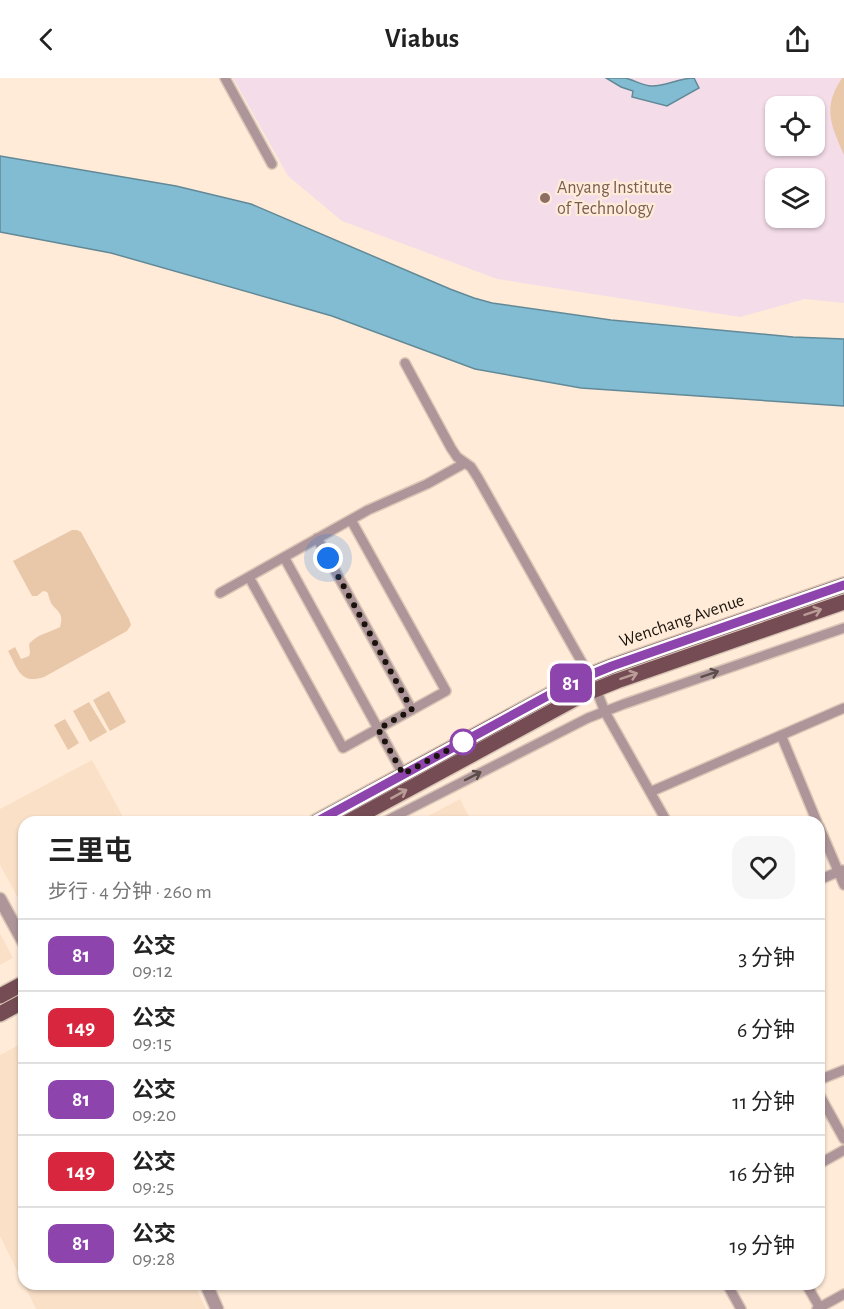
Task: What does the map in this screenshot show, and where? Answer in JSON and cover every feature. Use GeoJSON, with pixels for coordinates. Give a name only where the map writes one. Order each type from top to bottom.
{"type":"FeatureCollection","features":[{"type":"Feature","properties":{"kind":"main road","name":"Wenchang Avenue"},"geometry":{"type":"LineString","coordinates":[[359,816],[563,705],[623,662],[844,585]]}},
{"type":"Feature","properties":{"kind":"main road","name":"Wenchang Avenue"},"geometry":{"type":"LineString","coordinates":[[327,816],[556,691],[593,682],[844,602]]}},
{"type":"Feature","properties":{"kind":"main road"},"geometry":{"type":"LineString","coordinates":[[0,996],[18,986]]}},
{"type":"Feature","properties":{"kind":"main road"},"geometry":{"type":"LineString","coordinates":[[0,1014],[18,1004]]}},
{"type":"Feature","properties":{"kind":"street"},"geometry":{"type":"LineString","coordinates":[[225,78],[272,164]]}},
{"type":"Feature","properties":{"kind":"street"},"geometry":{"type":"LineString","coordinates":[[405,363],[450,448],[457,457],[471,467],[478,478],[593,682],[605,712],[664,816]]}},
{"type":"Feature","properties":{"kind":"street"},"geometry":{"type":"LineString","coordinates":[[220,593],[368,510],[427,484],[465,463]]}},
{"type":"Feature","properties":{"kind":"street"},"geometry":{"type":"LineString","coordinates":[[249,577],[343,748],[446,691],[351,520]]}},
{"type":"Feature","properties":{"kind":"street"},"geometry":{"type":"LineString","coordinates":[[318,538],[412,710]]}},
{"type":"Feature","properties":{"kind":"street"},"geometry":{"type":"LineString","coordinates":[[284,557],[403,774]]}},
{"type":"Feature","properties":{"kind":"street"},"geometry":{"type":"LineString","coordinates":[[396,816],[588,718],[844,628]]}},
{"type":"Feature","properties":{"kind":"street"},"geometry":{"type":"LineString","coordinates":[[650,792],[781,735],[843,711]]}},
{"type":"Feature","properties":{"kind":"street"},"geometry":{"type":"LineString","coordinates":[[781,735],[815,816]]}},
{"type":"Feature","properties":{"kind":"street"},"geometry":{"type":"LineString","coordinates":[[825,838],[841,870],[844,885]]}},
{"type":"Feature","properties":{"kind":"street"},"geometry":{"type":"LineString","coordinates":[[825,877],[841,870]]}},
{"type":"Feature","properties":{"kind":"street"},"geometry":{"type":"LineString","coordinates":[[0,899],[18,932]]}},
{"type":"Feature","properties":{"kind":"street"},"geometry":{"type":"LineString","coordinates":[[825,1078],[844,1070]]}},
{"type":"Feature","properties":{"kind":"street"},"geometry":{"type":"LineString","coordinates":[[825,1106],[844,1139]]}},
{"type":"Feature","properties":{"kind":"street"},"geometry":{"type":"LineString","coordinates":[[825,1161],[844,1150]]}},
{"type":"Feature","properties":{"kind":"street"},"geometry":{"type":"LineString","coordinates":[[209,1290],[217,1309]]}},
{"type":"Feature","properties":{"kind":"street"},"geometry":{"type":"LineString","coordinates":[[730,1290],[741,1309]]}},
{"type":"Feature","properties":{"kind":"street"},"geometry":{"type":"LineString","coordinates":[[809,1290],[818,1308],[844,1294]]}},
{"type":"Feature","properties":{"kind":"shaded area","name":"Anyang Institute of Technology"},"geometry":{"type":"Polygon","coordinates":[[[233,78],[844,78],[844,303],[805,299],[740,317],[497,279],[342,221],[288,176],[233,78]]]}},
{"type":"Feature","properties":{"kind":"shaded area"},"geometry":{"type":"Polygon","coordinates":[[[844,78],[844,155],[832,125],[830,108],[832,98],[844,78]]]}},
{"type":"Feature","properties":{"kind":"shaded area"},"geometry":{"type":"Polygon","coordinates":[[[72,530],[81,532],[131,625],[127,631],[44,677],[30,679],[17,669],[8,651],[15,647],[21,659],[29,656],[29,644],[39,636],[60,627],[61,618],[47,592],[43,591],[37,596],[32,596],[13,561],[72,530]]]}},
{"type":"Feature","properties":{"kind":"shaded area"},"geometry":{"type":"Polygon","coordinates":[[[109,691],[126,722],[110,731],[93,700],[109,691]]]}},
{"type":"Feature","properties":{"kind":"shaded area"},"geometry":{"type":"Polygon","coordinates":[[[89,702],[107,732],[90,742],[73,711],[89,702]]]}},
{"type":"Feature","properties":{"kind":"shaded area"},"geometry":{"type":"Polygon","coordinates":[[[65,719],[79,743],[68,750],[54,725],[65,719]]]}},
{"type":"Feature","properties":{"kind":"shaded area"},"geometry":{"type":"Polygon","coordinates":[[[92,760],[123,816],[18,816],[18,898],[0,865],[0,809],[92,760]]]}},
{"type":"Feature","properties":{"kind":"shaded area"},"geometry":{"type":"Polygon","coordinates":[[[460,799],[469,816],[428,816],[460,799]]]}},
{"type":"Feature","properties":{"kind":"shaded area"},"geometry":{"type":"Polygon","coordinates":[[[0,933],[13,958],[0,965],[0,933]]]}},
{"type":"Feature","properties":{"kind":"shaded area"},"geometry":{"type":"Polygon","coordinates":[[[18,1045],[18,1272],[0,1236],[0,1055],[18,1045]]]}},
{"type":"Feature","properties":{"kind":"shaded area"},"geometry":{"type":"Polygon","coordinates":[[[27,1290],[197,1290],[206,1309],[36,1309],[27,1290]]]}},
{"type":"Feature","properties":{"kind":"water"},"geometry":{"type":"Polygon","coordinates":[[[606,78],[625,78],[652,86],[694,78],[699,88],[667,106],[632,97],[633,91],[606,78]]]}},
{"type":"Feature","properties":{"kind":"water"},"geometry":{"type":"Polygon","coordinates":[[[0,156],[176,186],[251,204],[450,289],[492,303],[611,320],[793,337],[844,339],[844,406],[581,388],[475,369],[332,316],[111,253],[0,232],[0,156]]]}},
{"type":"Feature","properties":{"kind":"bus line","name":"81"},"geometry":{"type":"LineString","coordinates":[[327,816],[575,681],[844,585]]}},
{"type":"Feature","properties":{"kind":"place","name":"Anyang Institute of Technology"},"geometry":{"type":"Point","coordinates":[545,198]}},
{"type":"Feature","properties":{"kind":"route"},"geometry":{"type":"LineString","coordinates":[[328,558],[412,710],[378,729],[403,774],[463,742]]}}]}
